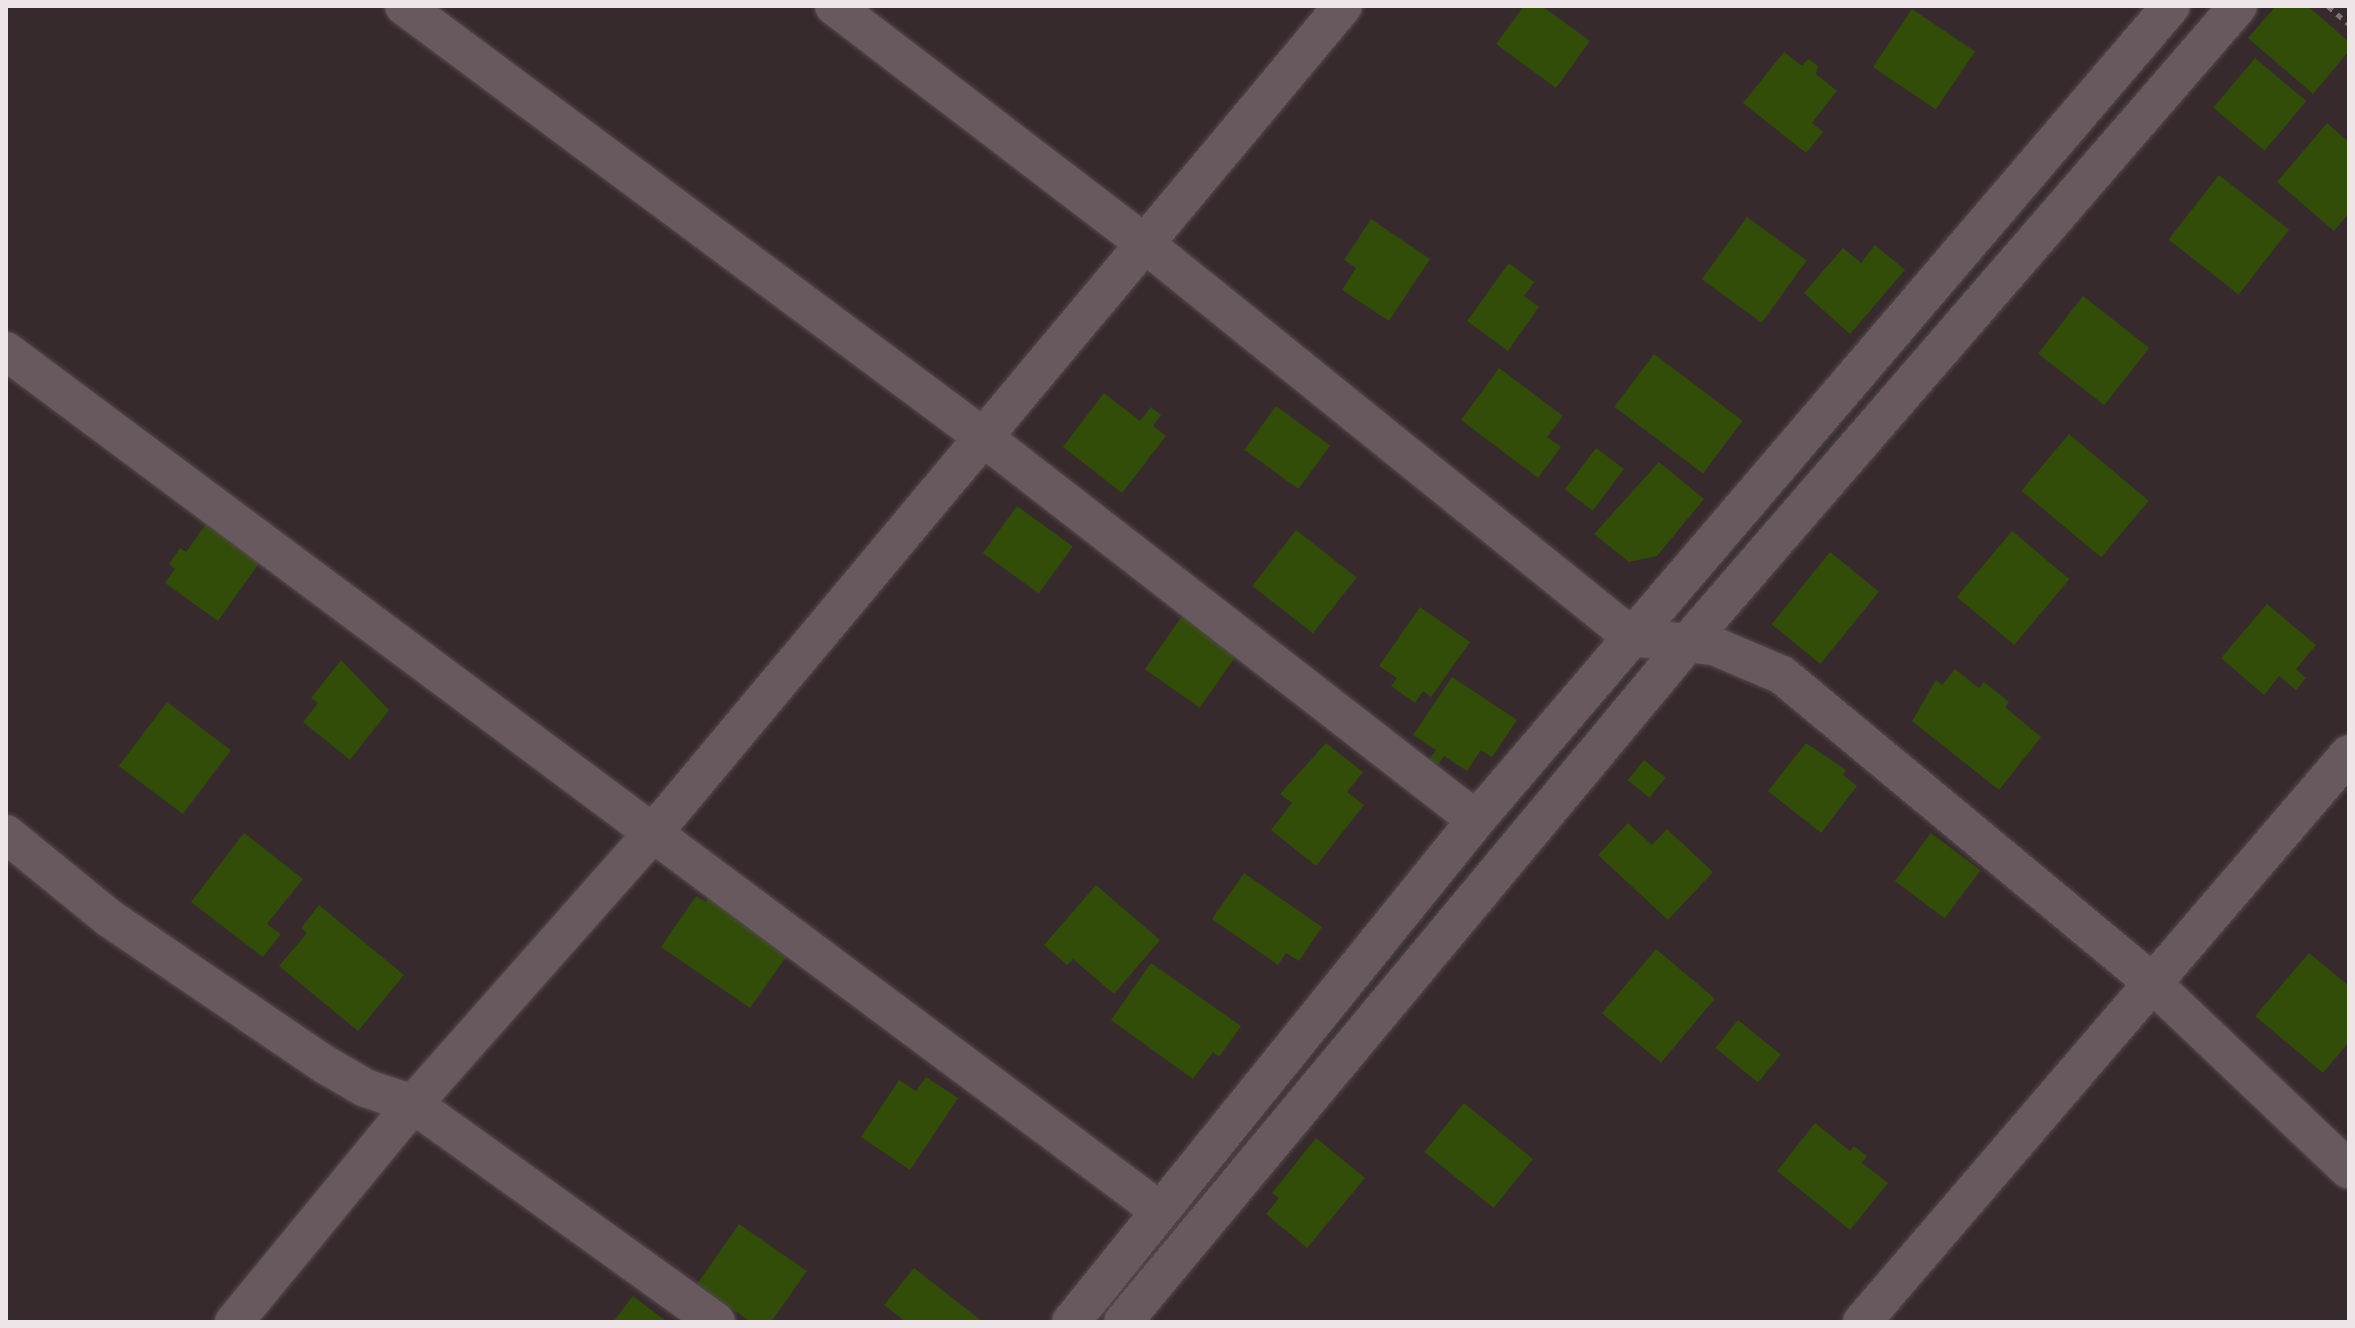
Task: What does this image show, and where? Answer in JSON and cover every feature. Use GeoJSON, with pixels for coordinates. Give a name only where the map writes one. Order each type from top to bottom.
{"type":"FeatureCollection","features":[{"type":"Feature","properties":{"kind":"street"},"geometry":{"type":"LineString","coordinates":[[404,6],[983,437],[1476,820]]}},
{"type":"Feature","properties":{"kind":"street"},"geometry":{"type":"LineString","coordinates":[[834,6],[1144,243],[1632,637],[1689,641],[1756,660],[1782,675],[2150,981],[2349,1170]]}},
{"type":"Feature","properties":{"kind":"street"},"geometry":{"type":"LineString","coordinates":[[234,1322],[413,1104],[653,833],[1343,6]]}},
{"type":"Feature","properties":{"kind":"street"},"geometry":{"type":"LineString","coordinates":[[1071,1322],[1476,820],[2171,6]]}},
{"type":"Feature","properties":{"kind":"street"},"geometry":{"type":"LineString","coordinates":[[1123,1322],[1689,641],[2238,6]]}},
{"type":"Feature","properties":{"kind":"street"},"geometry":{"type":"LineString","coordinates":[[6,351],[1160,1211]]}},
{"type":"Feature","properties":{"kind":"street"},"geometry":{"type":"LineString","coordinates":[[1862,1322],[2150,981],[2349,754]]}},
{"type":"Feature","properties":{"kind":"street"},"geometry":{"type":"LineString","coordinates":[[6,834],[109,918],[324,1064],[365,1088],[413,1104],[716,1322]]}},
{"type":"Feature","properties":{"kind":"path"},"geometry":{"type":"LineString","coordinates":[[2328,6],[2349,24]]}},
{"type":"Feature","properties":{"kind":"building"},"geometry":{"type":"Polygon","coordinates":[[[1524,6],[1542,6],[1590,41],[1556,88],[1496,44],[1524,6]]]}},
{"type":"Feature","properties":{"kind":"building"},"geometry":{"type":"Polygon","coordinates":[[[2276,6],[2308,6],[2349,42],[2349,51],[2313,94],[2248,38],[2276,6]]]}},
{"type":"Feature","properties":{"kind":"building"},"geometry":{"type":"Polygon","coordinates":[[[1912,9],[1975,51],[1936,110],[1873,67],[1912,9]]]}},
{"type":"Feature","properties":{"kind":"building"},"geometry":{"type":"Polygon","coordinates":[[[1784,52],[1802,66],[1808,59],[1818,66],[1816,74],[1837,91],[1812,123],[1823,132],[1806,153],[1743,103],[1784,52]]]}},
{"type":"Feature","properties":{"kind":"building"},"geometry":{"type":"Polygon","coordinates":[[[2255,58],[2306,101],[2265,151],[2213,108],[2255,58]]]}},
{"type":"Feature","properties":{"kind":"building"},"geometry":{"type":"Polygon","coordinates":[[[2327,123],[2349,142],[2349,213],[2334,231],[2277,182],[2327,123]]]}},
{"type":"Feature","properties":{"kind":"building"},"geometry":{"type":"Polygon","coordinates":[[[2219,175],[2289,230],[2239,294],[2169,240],[2219,175]]]}},
{"type":"Feature","properties":{"kind":"building"},"geometry":{"type":"Polygon","coordinates":[[[1747,217],[1807,260],[1762,323],[1702,279],[1747,217]]]}},
{"type":"Feature","properties":{"kind":"building"},"geometry":{"type":"Polygon","coordinates":[[[1371,219],[1430,259],[1389,321],[1342,290],[1356,268],[1344,260],[1371,219]]]}},
{"type":"Feature","properties":{"kind":"building"},"geometry":{"type":"Polygon","coordinates":[[[1875,245],[1905,270],[1850,334],[1804,293],[1843,248],[1861,263],[1875,245]]]}},
{"type":"Feature","properties":{"kind":"building"},"geometry":{"type":"Polygon","coordinates":[[[1509,263],[1534,282],[1524,296],[1539,307],[1508,351],[1467,321],[1509,263]]]}},
{"type":"Feature","properties":{"kind":"building"},"geometry":{"type":"Polygon","coordinates":[[[2083,296],[2149,348],[2104,405],[2038,354],[2083,296]]]}},
{"type":"Feature","properties":{"kind":"building"},"geometry":{"type":"Polygon","coordinates":[[[1654,354],[1743,421],[1703,474],[1614,407],[1654,354]]]}},
{"type":"Feature","properties":{"kind":"building"},"geometry":{"type":"Polygon","coordinates":[[[1499,368],[1563,416],[1547,437],[1561,447],[1538,478],[1461,420],[1499,368]]]}},
{"type":"Feature","properties":{"kind":"building"},"geometry":{"type":"Polygon","coordinates":[[[1104,393],[1140,421],[1151,407],[1161,415],[1153,426],[1166,436],[1122,493],[1063,447],[1104,393]]]}},
{"type":"Feature","properties":{"kind":"building"},"geometry":{"type":"Polygon","coordinates":[[[1276,406],[1330,445],[1298,489],[1244,450],[1276,406]]]}},
{"type":"Feature","properties":{"kind":"building"},"geometry":{"type":"Polygon","coordinates":[[[2069,434],[2149,501],[2101,558],[2021,491],[2069,434]]]}},
{"type":"Feature","properties":{"kind":"building"},"geometry":{"type":"Polygon","coordinates":[[[1596,448],[1624,469],[1593,511],[1565,490],[1596,448]]]}},
{"type":"Feature","properties":{"kind":"building"},"geometry":{"type":"Polygon","coordinates":[[[1659,462],[1704,499],[1657,556],[1629,562],[1594,534],[1659,462]]]}},
{"type":"Feature","properties":{"kind":"building"},"geometry":{"type":"Polygon","coordinates":[[[1017,506],[1073,547],[1039,593],[983,553],[1017,506]]]}},
{"type":"Feature","properties":{"kind":"building"},"geometry":{"type":"Polygon","coordinates":[[[206,524],[260,562],[218,621],[165,583],[175,569],[169,564],[180,548],[186,552],[206,524]]]}},
{"type":"Feature","properties":{"kind":"building"},"geometry":{"type":"Polygon","coordinates":[[[1296,530],[1357,577],[1313,633],[1252,586],[1296,530]]]}},
{"type":"Feature","properties":{"kind":"building"},"geometry":{"type":"Polygon","coordinates":[[[2012,531],[2069,579],[2014,645],[1957,597],[2012,531]]]}},
{"type":"Feature","properties":{"kind":"building"},"geometry":{"type":"Polygon","coordinates":[[[1830,552],[1879,592],[1820,664],[1771,624],[1830,552]]]}},
{"type":"Feature","properties":{"kind":"building"},"geometry":{"type":"Polygon","coordinates":[[[2267,604],[2316,645],[2296,669],[2306,678],[2296,690],[2279,676],[2264,695],[2221,658],[2267,604]]]}},
{"type":"Feature","properties":{"kind":"building"},"geometry":{"type":"Polygon","coordinates":[[[1420,607],[1470,642],[1431,697],[1423,691],[1415,703],[1391,686],[1397,678],[1379,666],[1420,607]]]}},
{"type":"Feature","properties":{"kind":"building"},"geometry":{"type":"Polygon","coordinates":[[[1185,612],[1240,650],[1200,708],[1145,669],[1185,612]]]}},
{"type":"Feature","properties":{"kind":"building"},"geometry":{"type":"Polygon","coordinates":[[[341,660],[389,710],[350,760],[303,722],[318,703],[311,698],[341,660]]]}},
{"type":"Feature","properties":{"kind":"building"},"geometry":{"type":"Polygon","coordinates":[[[1955,669],[1979,688],[1984,682],[2009,702],[2005,707],[2041,737],[1999,790],[1912,721],[1936,680],[1942,685],[1955,669]]]}},
{"type":"Feature","properties":{"kind":"building"},"geometry":{"type":"Polygon","coordinates":[[[1452,677],[1517,720],[1492,757],[1481,750],[1467,771],[1444,756],[1438,765],[1429,759],[1436,750],[1413,735],[1452,677]]]}},
{"type":"Feature","properties":{"kind":"building"},"geometry":{"type":"Polygon","coordinates":[[[167,702],[231,750],[183,814],[119,766],[167,702]]]}},
{"type":"Feature","properties":{"kind":"building"},"geometry":{"type":"Polygon","coordinates":[[[1326,743],[1363,772],[1347,792],[1364,805],[1316,866],[1271,830],[1292,803],[1280,794],[1326,743]]]}},
{"type":"Feature","properties":{"kind":"building"},"geometry":{"type":"Polygon","coordinates":[[[1806,743],[1846,770],[1843,775],[1857,786],[1821,833],[1768,791],[1806,743]]]}},
{"type":"Feature","properties":{"kind":"building"},"geometry":{"type":"Polygon","coordinates":[[[1644,760],[1666,778],[1649,798],[1628,780],[1644,760]]]}},
{"type":"Feature","properties":{"kind":"building"},"geometry":{"type":"Polygon","coordinates":[[[1628,823],[1652,845],[1667,829],[1713,872],[1668,920],[1598,855],[1628,823]]]}},
{"type":"Feature","properties":{"kind":"building"},"geometry":{"type":"Polygon","coordinates":[[[244,833],[303,879],[267,924],[281,934],[263,957],[191,902],[244,833]]]}},
{"type":"Feature","properties":{"kind":"building"},"geometry":{"type":"Polygon","coordinates":[[[1931,833],[1981,870],[1944,918],[1895,881],[1931,833]]]}},
{"type":"Feature","properties":{"kind":"building"},"geometry":{"type":"Polygon","coordinates":[[[1244,873],[1322,927],[1299,961],[1286,953],[1278,965],[1212,919],[1244,873]]]}},
{"type":"Feature","properties":{"kind":"building"},"geometry":{"type":"Polygon","coordinates":[[[1096,885],[1160,940],[1114,994],[1073,959],[1067,965],[1044,945],[1096,885]]]}},
{"type":"Feature","properties":{"kind":"building"},"geometry":{"type":"Polygon","coordinates":[[[711,894],[791,950],[750,1008],[661,947],[696,896],[706,902],[711,894]]]}},
{"type":"Feature","properties":{"kind":"building"},"geometry":{"type":"Polygon","coordinates":[[[319,905],[404,975],[358,1031],[279,966],[307,933],[301,928],[319,905]]]}},
{"type":"Feature","properties":{"kind":"building"},"geometry":{"type":"Polygon","coordinates":[[[1656,949],[1715,998],[1661,1063],[1602,1013],[1656,949]]]}},
{"type":"Feature","properties":{"kind":"building"},"geometry":{"type":"Polygon","coordinates":[[[2309,953],[2349,986],[2349,1042],[2323,1073],[2255,1016],[2309,953]]]}},
{"type":"Feature","properties":{"kind":"building"},"geometry":{"type":"Polygon","coordinates":[[[1151,963],[1241,1026],[1219,1057],[1213,1052],[1193,1079],[1111,1020],[1151,963]]]}},
{"type":"Feature","properties":{"kind":"building"},"geometry":{"type":"Polygon","coordinates":[[[1738,1020],[1781,1055],[1758,1083],[1715,1048],[1738,1020]]]}},
{"type":"Feature","properties":{"kind":"building"},"geometry":{"type":"Polygon","coordinates":[[[926,1077],[958,1098],[910,1170],[861,1137],[899,1080],[916,1091],[926,1077]]]}},
{"type":"Feature","properties":{"kind":"building"},"geometry":{"type":"Polygon","coordinates":[[[1464,1103],[1533,1159],[1494,1208],[1424,1152],[1464,1103]]]}},
{"type":"Feature","properties":{"kind":"building"},"geometry":{"type":"Polygon","coordinates":[[[1815,1123],[1850,1151],[1854,1146],[1867,1156],[1862,1163],[1888,1183],[1850,1230],[1777,1171],[1815,1123]]]}},
{"type":"Feature","properties":{"kind":"building"},"geometry":{"type":"Polygon","coordinates":[[[1316,1138],[1365,1178],[1307,1248],[1266,1214],[1279,1198],[1272,1193],[1316,1138]]]}},
{"type":"Feature","properties":{"kind":"building"},"geometry":{"type":"Polygon","coordinates":[[[739,1224],[807,1271],[771,1322],[751,1322],[697,1284],[739,1224]]]}},
{"type":"Feature","properties":{"kind":"building"},"geometry":{"type":"Polygon","coordinates":[[[914,1268],[983,1322],[906,1322],[884,1305],[914,1268]]]}},
{"type":"Feature","properties":{"kind":"building"},"geometry":{"type":"Polygon","coordinates":[[[633,1296],[667,1322],[613,1322],[633,1296]]]}}]}
